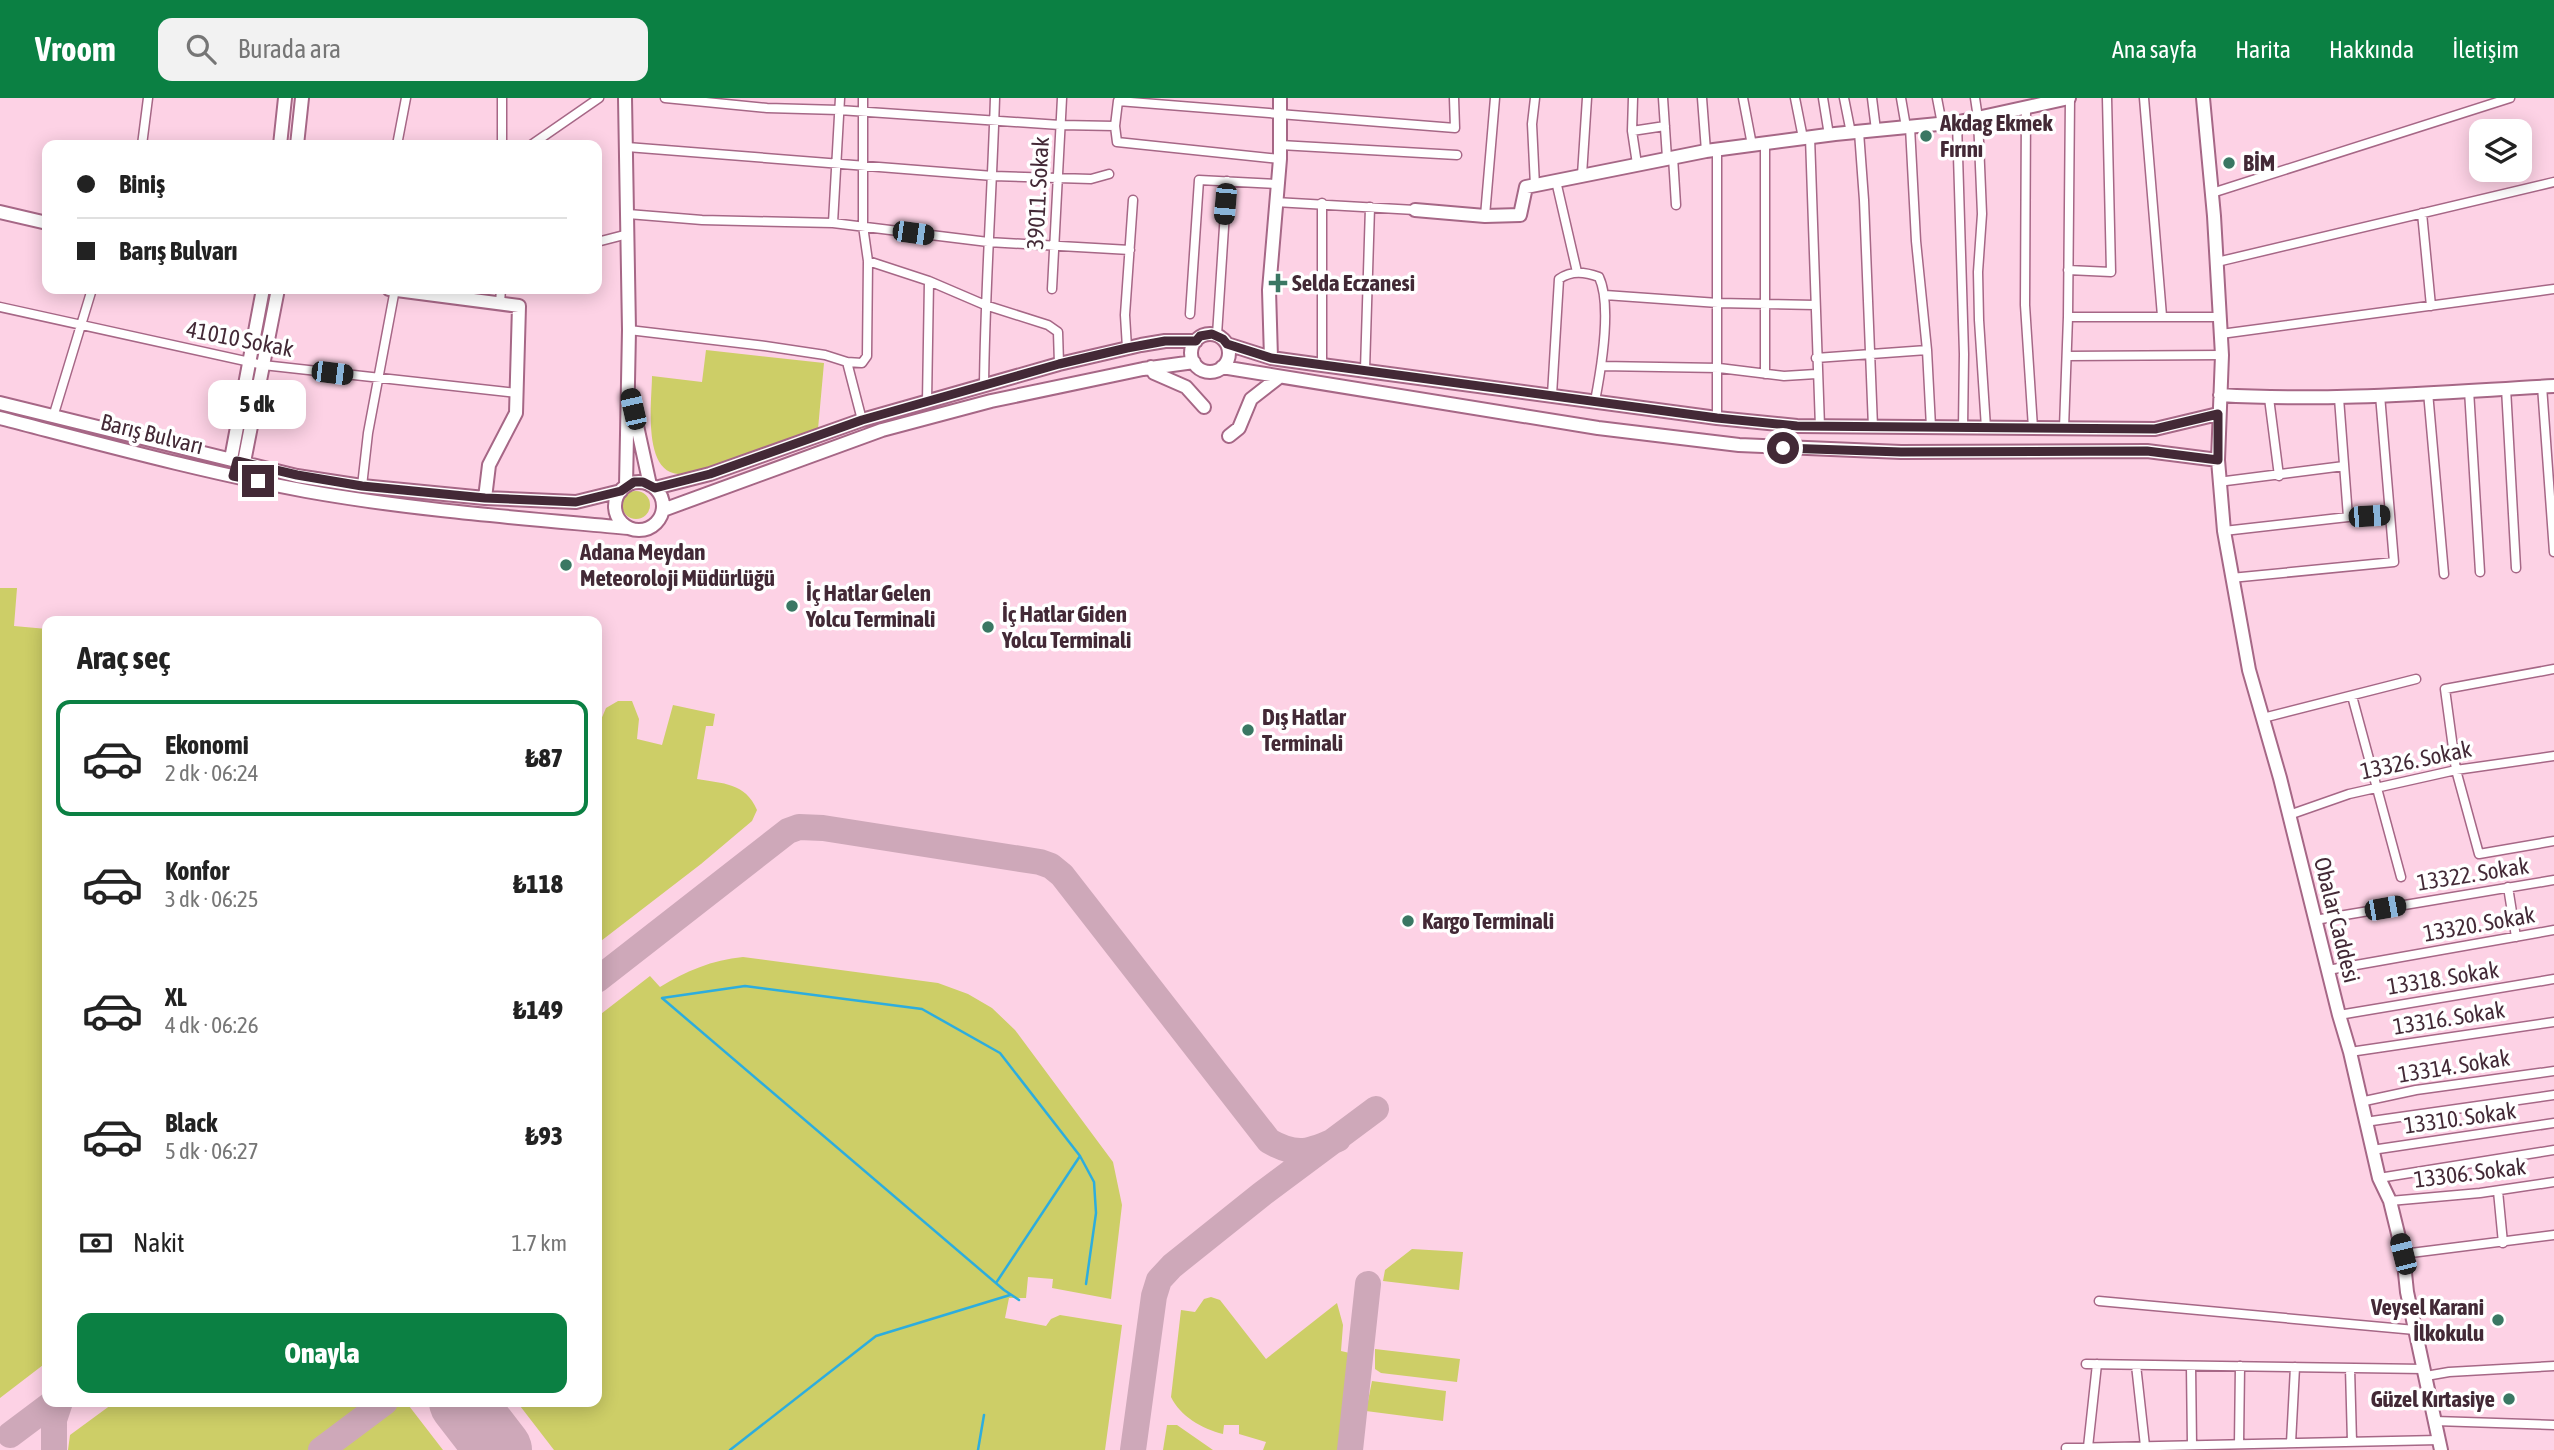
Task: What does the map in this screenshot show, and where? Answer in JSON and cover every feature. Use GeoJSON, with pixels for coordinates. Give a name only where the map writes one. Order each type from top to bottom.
{"type":"FeatureCollection","features":[{"type":"Feature","properties":{"kind":"main road"},"geometry":{"type":"LineString","coordinates":[[281,140],[285,98]]}},
{"type":"Feature","properties":{"kind":"main road"},"geometry":{"type":"LineString","coordinates":[[298,140],[302,98]]}},
{"type":"Feature","properties":{"kind":"main road"},"geometry":{"type":"LineString","coordinates":[[625,98],[629,330],[623,488],[617,497],[616,512],[623,524],[629,528]]}},
{"type":"Feature","properties":{"kind":"main road"},"geometry":{"type":"LineString","coordinates":[[1271,358],[1269,290],[1280,152],[1280,98]]}},
{"type":"Feature","properties":{"kind":"main road"},"geometry":{"type":"LineString","coordinates":[[1415,210],[1485,216],[1520,215],[1526,187],[1582,175],[1712,150],[1956,122],[2048,100],[2070,98]]}},
{"type":"Feature","properties":{"kind":"main road","name":"Obalar Caddesi"},"geometry":{"type":"LineString","coordinates":[[2203,98],[2222,355],[2218,414],[2218,482],[2231,578],[2249,670],[2350,1052],[2379,1178],[2390,1201],[2403,1254],[2407,1292],[2440,1445]]}},
{"type":"Feature","properties":{"kind":"main road"},"geometry":{"type":"LineString","coordinates":[[0,212],[42,222]]}},
{"type":"Feature","properties":{"kind":"main road"},"geometry":{"type":"LineString","coordinates":[[256,364],[263,294]]}},
{"type":"Feature","properties":{"kind":"main road"},"geometry":{"type":"LineString","coordinates":[[233,476],[256,364],[277,294]]}},
{"type":"Feature","properties":{"kind":"main road"},"geometry":{"type":"LineString","coordinates":[[431,294],[519,306],[516,412],[489,465],[485,498]]}},
{"type":"Feature","properties":{"kind":"main road"},"geometry":{"type":"LineString","coordinates":[[1222,340],[1229,356],[1222,367],[1215,371],[1206,371],[1194,362],[1191,351],[1196,341],[1206,334],[1271,358],[1717,418],[1820,427],[2155,429],[2218,414]]}},
{"type":"Feature","properties":{"kind":"main road","name":"Barış Bulvarı"},"geometry":{"type":"LineString","coordinates":[[0,403],[297,475],[408,491],[576,502],[634,482],[653,486],[710,474],[862,420],[1059,364],[1165,341],[1196,341]]}},
{"type":"Feature","properties":{"kind":"main road","name":"Barış Bulvarı"},"geometry":{"type":"LineString","coordinates":[[0,418],[233,476],[307,491],[407,505],[636,530],[648,529],[657,523],[663,510],[881,430],[991,401],[1152,367],[1194,362]]}},
{"type":"Feature","properties":{"kind":"main road"},"geometry":{"type":"LineString","coordinates":[[1152,367],[1154,373],[1186,387],[1203,407]]}},
{"type":"Feature","properties":{"kind":"main road"},"geometry":{"type":"LineString","coordinates":[[1222,367],[1598,428],[1739,445],[1901,452],[2147,451],[2218,460]]}},
{"type":"Feature","properties":{"kind":"main road"},"geometry":{"type":"LineString","coordinates":[[1229,436],[1239,428],[1251,399],[1278,378]]}},
{"type":"Feature","properties":{"kind":"main road"},"geometry":{"type":"LineString","coordinates":[[627,383],[653,486],[662,498],[663,510]]}},
{"type":"Feature","properties":{"kind":"main road"},"geometry":{"type":"LineString","coordinates":[[2220,395],[2339,398],[2548,386]]}},
{"type":"Feature","properties":{"kind":"main road"},"geometry":{"type":"LineString","coordinates":[[49,430],[53,417]]}},
{"type":"Feature","properties":{"kind":"main road"},"geometry":{"type":"LineString","coordinates":[[407,505],[408,491]]}},
{"type":"Feature","properties":{"kind":"street"},"geometry":{"type":"LineString","coordinates":[[143,140],[148,98]]}},
{"type":"Feature","properties":{"kind":"street"},"geometry":{"type":"LineString","coordinates":[[398,140],[406,98]]}},
{"type":"Feature","properties":{"kind":"street"},"geometry":{"type":"LineString","coordinates":[[502,98],[502,140]]}},
{"type":"Feature","properties":{"kind":"street"},"geometry":{"type":"LineString","coordinates":[[538,140],[599,98]]}},
{"type":"Feature","properties":{"kind":"street"},"geometry":{"type":"LineString","coordinates":[[665,98],[767,108],[1115,126]]}},
{"type":"Feature","properties":{"kind":"street"},"geometry":{"type":"LineString","coordinates":[[833,223],[840,98]]}},
{"type":"Feature","properties":{"kind":"street"},"geometry":{"type":"LineString","coordinates":[[629,330],[789,349],[862,363],[867,356],[868,261],[863,226],[863,98]]}},
{"type":"Feature","properties":{"kind":"street"},"geometry":{"type":"LineString","coordinates":[[984,386],[985,304],[995,98]]}},
{"type":"Feature","properties":{"kind":"street","name":"39011. Sokak"},"geometry":{"type":"LineString","coordinates":[[1052,289],[1062,98]]}},
{"type":"Feature","properties":{"kind":"street"},"geometry":{"type":"LineString","coordinates":[[1454,98],[1455,128],[1118,101],[1115,126],[1117,142],[1280,152],[1457,155]]}},
{"type":"Feature","properties":{"kind":"street"},"geometry":{"type":"LineString","coordinates":[[1485,216],[1495,98]]}},
{"type":"Feature","properties":{"kind":"street"},"geometry":{"type":"LineString","coordinates":[[1535,98],[1532,124],[1535,186]]}},
{"type":"Feature","properties":{"kind":"street"},"geometry":{"type":"LineString","coordinates":[[1582,175],[1587,98]]}},
{"type":"Feature","properties":{"kind":"street"},"geometry":{"type":"LineString","coordinates":[[1633,98],[1632,131],[1637,164]]}},
{"type":"Feature","properties":{"kind":"street"},"geometry":{"type":"LineString","coordinates":[[1663,98],[1676,205]]}},
{"type":"Feature","properties":{"kind":"street"},"geometry":{"type":"LineString","coordinates":[[1702,98],[1712,150],[1718,303],[1717,418]]}},
{"type":"Feature","properties":{"kind":"street"},"geometry":{"type":"LineString","coordinates":[[1743,98],[1758,144],[1766,306],[1765,374]]}},
{"type":"Feature","properties":{"kind":"street"},"geometry":{"type":"LineString","coordinates":[[1795,98],[1806,138],[1820,427]]}},
{"type":"Feature","properties":{"kind":"street"},"geometry":{"type":"LineString","coordinates":[[1823,98],[1829,135]]}},
{"type":"Feature","properties":{"kind":"street"},"geometry":{"type":"LineString","coordinates":[[1844,98],[1855,132],[1873,427]]}},
{"type":"Feature","properties":{"kind":"street"},"geometry":{"type":"LineString","coordinates":[[1872,98],[1876,130]]}},
{"type":"Feature","properties":{"kind":"street"},"geometry":{"type":"LineString","coordinates":[[1901,98],[1908,127],[1931,427]]}},
{"type":"Feature","properties":{"kind":"street"},"geometry":{"type":"LineString","coordinates":[[1937,98],[1941,124]]}},
{"type":"Feature","properties":{"kind":"street"},"geometry":{"type":"LineString","coordinates":[[1975,98],[1982,214],[1978,272],[1986,428]]}},
{"type":"Feature","properties":{"kind":"street"},"geometry":{"type":"LineString","coordinates":[[2064,428],[2070,98]]}},
{"type":"Feature","properties":{"kind":"street"},"geometry":{"type":"LineString","coordinates":[[2068,270],[2111,272],[2107,98]]}},
{"type":"Feature","properties":{"kind":"street"},"geometry":{"type":"LineString","coordinates":[[2144,98],[2162,316]]}},
{"type":"Feature","properties":{"kind":"street"},"geometry":{"type":"LineString","coordinates":[[2212,193],[2510,98]]}},
{"type":"Feature","properties":{"kind":"street"},"geometry":{"type":"LineString","coordinates":[[2026,107],[2025,305],[2033,428]]}},
{"type":"Feature","properties":{"kind":"street"},"geometry":{"type":"LineString","coordinates":[[1956,122],[1964,354],[1963,428]]}},
{"type":"Feature","properties":{"kind":"street"},"geometry":{"type":"LineString","coordinates":[[1632,131],[1665,126]]}},
{"type":"Feature","properties":{"kind":"street"},"geometry":{"type":"LineString","coordinates":[[627,147],[993,176],[1091,179],[1110,174]]}},
{"type":"Feature","properties":{"kind":"street"},"geometry":{"type":"LineString","coordinates":[[1190,314],[1199,180],[1277,184]]}},
{"type":"Feature","properties":{"kind":"street"},"geometry":{"type":"LineString","coordinates":[[1222,340],[1227,181]]}},
{"type":"Feature","properties":{"kind":"street"},"geometry":{"type":"LineString","coordinates":[[1556,181],[1577,272]]}},
{"type":"Feature","properties":{"kind":"street"},"geometry":{"type":"LineString","coordinates":[[2217,262],[2554,182]]}},
{"type":"Feature","properties":{"kind":"street"},"geometry":{"type":"LineString","coordinates":[[1127,348],[1125,315],[1133,200]]}},
{"type":"Feature","properties":{"kind":"street"},"geometry":{"type":"LineString","coordinates":[[1275,202],[1415,210]]}},
{"type":"Feature","properties":{"kind":"street"},"geometry":{"type":"LineString","coordinates":[[1322,203],[1322,365]]}},
{"type":"Feature","properties":{"kind":"street"},"geometry":{"type":"LineString","coordinates":[[1365,370],[1370,207]]}},
{"type":"Feature","properties":{"kind":"street"},"geometry":{"type":"LineString","coordinates":[[628,214],[702,220],[833,223],[988,242],[1130,250]]}},
{"type":"Feature","properties":{"kind":"street"},"geometry":{"type":"LineString","coordinates":[[2422,214],[2431,306]]}},
{"type":"Feature","properties":{"kind":"street"},"geometry":{"type":"LineString","coordinates":[[602,241],[628,234]]}},
{"type":"Feature","properties":{"kind":"street"},"geometry":{"type":"LineString","coordinates":[[868,261],[1048,325],[1058,332],[1059,364]]}},
{"type":"Feature","properties":{"kind":"street"},"geometry":{"type":"LineString","coordinates":[[1552,395],[1559,279],[1567,273],[1577,272],[1599,277],[1605,295],[1601,366],[1595,401]]}},
{"type":"Feature","properties":{"kind":"street"},"geometry":{"type":"LineString","coordinates":[[927,402],[929,281]]}},
{"type":"Feature","properties":{"kind":"street"},"geometry":{"type":"LineString","coordinates":[[2221,334],[2554,289]]}},
{"type":"Feature","properties":{"kind":"street"},"geometry":{"type":"LineString","coordinates":[[53,417],[90,294]]}},
{"type":"Feature","properties":{"kind":"street"},"geometry":{"type":"LineString","coordinates":[[362,486],[368,433],[392,294]]}},
{"type":"Feature","properties":{"kind":"street"},"geometry":{"type":"LineString","coordinates":[[500,303],[501,294]]}},
{"type":"Feature","properties":{"kind":"street"},"geometry":{"type":"LineString","coordinates":[[1605,295],[1766,306],[1815,305]]}},
{"type":"Feature","properties":{"kind":"street","name":"41010 Sokak"},"geometry":{"type":"LineString","coordinates":[[0,307],[256,364],[517,393]]}},
{"type":"Feature","properties":{"kind":"street"},"geometry":{"type":"LineString","coordinates":[[2068,317],[2220,317]]}},
{"type":"Feature","properties":{"kind":"street"},"geometry":{"type":"LineString","coordinates":[[1815,358],[1927,350]]}},
{"type":"Feature","properties":{"kind":"street"},"geometry":{"type":"LineString","coordinates":[[2067,356],[2222,355]]}},
{"type":"Feature","properties":{"kind":"street"},"geometry":{"type":"LineString","coordinates":[[847,362],[862,420]]}},
{"type":"Feature","properties":{"kind":"street"},"geometry":{"type":"LineString","coordinates":[[1601,366],[1719,368],[1784,376],[1816,374]]}},
{"type":"Feature","properties":{"kind":"street"},"geometry":{"type":"LineString","coordinates":[[2548,386],[2554,552]]}},
{"type":"Feature","properties":{"kind":"street"},"geometry":{"type":"LineString","coordinates":[[2506,388],[2516,568]]}},
{"type":"Feature","properties":{"kind":"street"},"geometry":{"type":"LineString","coordinates":[[2469,390],[2480,572]]}},
{"type":"Feature","properties":{"kind":"street"},"geometry":{"type":"LineString","coordinates":[[2428,392],[2444,574]]}},
{"type":"Feature","properties":{"kind":"street"},"geometry":{"type":"LineString","coordinates":[[2231,578],[2394,562],[2380,395]]}},
{"type":"Feature","properties":{"kind":"street"},"geometry":{"type":"LineString","coordinates":[[2269,398],[2279,476]]}},
{"type":"Feature","properties":{"kind":"street"},"geometry":{"type":"LineString","coordinates":[[2339,398],[2348,517]]}},
{"type":"Feature","properties":{"kind":"street"},"geometry":{"type":"LineString","coordinates":[[2218,482],[2344,466]]}},
{"type":"Feature","properties":{"kind":"street"},"geometry":{"type":"LineString","coordinates":[[2224,531],[2390,514]]}},
{"type":"Feature","properties":{"kind":"street"},"geometry":{"type":"LineString","coordinates":[[2554,669],[2445,690],[2456,770],[2479,854],[2554,841]]}},
{"type":"Feature","properties":{"kind":"street"},"geometry":{"type":"LineString","coordinates":[[2263,718],[2416,679]]}},
{"type":"Feature","properties":{"kind":"street"},"geometry":{"type":"LineString","coordinates":[[2352,696],[2401,877]]}},
{"type":"Feature","properties":{"kind":"street","name":"13326. Sokak"},"geometry":{"type":"LineString","coordinates":[[2289,815],[2378,787],[2456,770],[2554,756]]}},
{"type":"Feature","properties":{"kind":"street","name":"13322. Sokak"},"geometry":{"type":"LineString","coordinates":[[2315,919],[2554,880]]}},
{"type":"Feature","properties":{"kind":"street"},"geometry":{"type":"LineString","coordinates":[[2508,887],[2516,937]]}},
{"type":"Feature","properties":{"kind":"street","name":"13320. Sokak"},"geometry":{"type":"LineString","coordinates":[[2328,970],[2554,930]]}},
{"type":"Feature","properties":{"kind":"street","name":"13318. Sokak"},"geometry":{"type":"LineString","coordinates":[[2339,1015],[2554,979]]}},
{"type":"Feature","properties":{"kind":"street","name":"13316. Sokak"},"geometry":{"type":"LineString","coordinates":[[2350,1052],[2554,1022]]}},
{"type":"Feature","properties":{"kind":"street","name":"13314. Sokak"},"geometry":{"type":"LineString","coordinates":[[2360,1102],[2416,1090],[2554,1070]]}},
{"type":"Feature","properties":{"kind":"street"},"geometry":{"type":"LineString","coordinates":[[2365,1122],[2554,1095]]}},
{"type":"Feature","properties":{"kind":"street","name":"13310. Sokak"},"geometry":{"type":"LineString","coordinates":[[2372,1150],[2554,1124]]}},
{"type":"Feature","properties":{"kind":"street"},"geometry":{"type":"LineString","coordinates":[[2379,1178],[2554,1150]]}},
{"type":"Feature","properties":{"kind":"street","name":"13306. Sokak"},"geometry":{"type":"LineString","coordinates":[[2390,1201],[2498,1191],[2554,1182]]}},
{"type":"Feature","properties":{"kind":"street"},"geometry":{"type":"LineString","coordinates":[[2498,1191],[2502,1243]]}},
{"type":"Feature","properties":{"kind":"street"},"geometry":{"type":"LineString","coordinates":[[2403,1254],[2554,1235]]}},
{"type":"Feature","properties":{"kind":"street"},"geometry":{"type":"LineString","coordinates":[[2099,1301],[2415,1330]]}},
{"type":"Feature","properties":{"kind":"street"},"geometry":{"type":"LineString","coordinates":[[2086,1364],[2350,1368],[2425,1373],[2554,1366]]}},
{"type":"Feature","properties":{"kind":"street"},"geometry":{"type":"LineString","coordinates":[[2088,1447],[2097,1364]]}},
{"type":"Feature","properties":{"kind":"street"},"geometry":{"type":"LineString","coordinates":[[2136,1365],[2145,1446]]}},
{"type":"Feature","properties":{"kind":"street"},"geometry":{"type":"LineString","coordinates":[[2191,1366],[2192,1445]]}},
{"type":"Feature","properties":{"kind":"street"},"geometry":{"type":"LineString","coordinates":[[2239,1444],[2240,1366]]}},
{"type":"Feature","properties":{"kind":"street"},"geometry":{"type":"LineString","coordinates":[[2291,1443],[2295,1367]]}},
{"type":"Feature","properties":{"kind":"street"},"geometry":{"type":"LineString","coordinates":[[2350,1368],[2352,1442]]}},
{"type":"Feature","properties":{"kind":"street"},"geometry":{"type":"LineString","coordinates":[[2435,1421],[2554,1425]]}},
{"type":"Feature","properties":{"kind":"street"},"geometry":{"type":"LineString","coordinates":[[2066,1448],[2352,1442],[2440,1445]]}},
{"type":"Feature","properties":{"kind":"shaded area"},"geometry":{"type":"Polygon","coordinates":[[[706,350],[824,363],[818,429],[695,472],[678,474],[667,470],[659,461],[654,448],[651,417],[652,376],[702,382],[706,350]]]}},
{"type":"Feature","properties":{"kind":"shaded area"},"geometry":{"type":"Polygon","coordinates":[[[636,491],[646,495],[650,505],[646,515],[636,519],[626,515],[622,505],[626,495],[636,491]]]}},
{"type":"Feature","properties":{"kind":"shaded area"},"geometry":{"type":"Polygon","coordinates":[[[0,588],[17,588],[14,626],[42,629],[42,1366],[0,1398],[0,588]]]}},
{"type":"Feature","properties":{"kind":"shaded area"},"geometry":{"type":"Polygon","coordinates":[[[618,701],[632,701],[639,719],[637,739],[662,745],[673,705],[715,714],[713,726],[706,726],[697,779],[740,789],[757,810],[752,821],[701,864],[602,940],[602,717],[606,708],[618,701]]]}},
{"type":"Feature","properties":{"kind":"shaded area"},"geometry":{"type":"Polygon","coordinates":[[[743,957],[938,983],[968,994],[992,1008],[1015,1030],[1113,1162],[1122,1205],[1111,1299],[1052,1288],[1053,1279],[1028,1277],[1026,1298],[1009,1298],[1005,1318],[1046,1326],[1051,1319],[1060,1315],[1122,1325],[1105,1450],[554,1450],[521,1407],[602,1407],[602,1013],[650,976],[660,987],[700,967],[743,957]]]}},
{"type":"Feature","properties":{"kind":"shaded area"},"geometry":{"type":"Polygon","coordinates":[[[1412,1249],[1463,1252],[1459,1290],[1383,1281],[1385,1270],[1412,1249]]]}},
{"type":"Feature","properties":{"kind":"shaded area"},"geometry":{"type":"Polygon","coordinates":[[[1211,1297],[1220,1300],[1266,1359],[1337,1303],[1343,1325],[1341,1351],[1354,1354],[1339,1450],[1263,1450],[1266,1442],[1239,1434],[1239,1425],[1224,1425],[1223,1434],[1207,1429],[1180,1410],[1171,1397],[1181,1310],[1195,1312],[1204,1299],[1211,1297]]]}},
{"type":"Feature","properties":{"kind":"shaded area"},"geometry":{"type":"Polygon","coordinates":[[[1375,1349],[1460,1359],[1457,1382],[1381,1373],[1375,1369],[1375,1349]]]}},
{"type":"Feature","properties":{"kind":"shaded area"},"geometry":{"type":"Polygon","coordinates":[[[1372,1381],[1446,1391],[1443,1421],[1366,1411],[1372,1381]]]}},
{"type":"Feature","properties":{"kind":"shaded area"},"geometry":{"type":"Polygon","coordinates":[[[108,1407],[369,1407],[310,1450],[68,1450],[70,1435],[108,1407]]]}},
{"type":"Feature","properties":{"kind":"shaded area"},"geometry":{"type":"Polygon","coordinates":[[[388,1407],[410,1407],[443,1450],[329,1450],[388,1407]]]}},
{"type":"Feature","properties":{"kind":"shaded area"},"geometry":{"type":"Polygon","coordinates":[[[1167,1425],[1177,1425],[1213,1450],[1163,1450],[1167,1425]]]}},
{"type":"Feature","properties":{"kind":"waterway"},"geometry":{"type":"LineString","coordinates":[[1019,1300],[662,998],[745,986],[922,1009],[1000,1053],[1080,1156]]}},
{"type":"Feature","properties":{"kind":"waterway"},"geometry":{"type":"LineString","coordinates":[[996,1283],[1080,1156],[1094,1182],[1096,1213],[1086,1284]]}},
{"type":"Feature","properties":{"kind":"waterway"},"geometry":{"type":"LineString","coordinates":[[730,1450],[876,1336],[1010,1295]]}},
{"type":"Feature","properties":{"kind":"waterway"},"geometry":{"type":"LineString","coordinates":[[978,1450],[984,1415]]}},
{"type":"Feature","properties":{"kind":"taxiway"},"geometry":{"type":"LineString","coordinates":[[602,976],[788,831],[799,827],[823,828],[1040,862],[1051,866],[1062,875],[1269,1141],[1288,1149],[1303,1151],[1338,1139]]}},
{"type":"Feature","properties":{"kind":"taxiway"},"geometry":{"type":"LineString","coordinates":[[1133,1450],[1154,1296],[1159,1280],[1172,1266],[1262,1194],[1376,1109]]}},
{"type":"Feature","properties":{"kind":"taxiway"},"geometry":{"type":"LineString","coordinates":[[1350,1450],[1368,1284]]}},
{"type":"Feature","properties":{"kind":"taxiway"},"geometry":{"type":"LineString","coordinates":[[10,1435],[47,1407]]}},
{"type":"Feature","properties":{"kind":"taxiway"},"geometry":{"type":"LineString","coordinates":[[54,1450],[54,1420],[58,1407]]}},
{"type":"Feature","properties":{"kind":"taxiway"},"geometry":{"type":"LineString","coordinates":[[321,1450],[378,1407]]}},
{"type":"Feature","properties":{"kind":"runway"},"geometry":{"type":"LineString","coordinates":[[466,1407],[499,1450]]}},
{"type":"Feature","properties":{"kind":"place","name":"Akdag Ekmek Fırını"},"geometry":{"type":"Point","coordinates":[1926,136]}},
{"type":"Feature","properties":{"kind":"place","name":"BİM"},"geometry":{"type":"Point","coordinates":[2229,163]}},
{"type":"Feature","properties":{"kind":"place","name":"Selda Eczanesi"},"geometry":{"type":"Point","coordinates":[1278,283]}},
{"type":"Feature","properties":{"kind":"place","name":"Adana Meydan Meteoroloji Müdürlüğü"},"geometry":{"type":"Point","coordinates":[566,565]}},
{"type":"Feature","properties":{"kind":"place","name":"İç Hatlar Gelen Yolcu Terminali"},"geometry":{"type":"Point","coordinates":[792,606]}},
{"type":"Feature","properties":{"kind":"place","name":"İç Hatlar Giden Yolcu Terminali"},"geometry":{"type":"Point","coordinates":[988,627]}},
{"type":"Feature","properties":{"kind":"place","name":"Dış Hatlar Terminali"},"geometry":{"type":"Point","coordinates":[1248,730]}},
{"type":"Feature","properties":{"kind":"place","name":"Kargo Terminali"},"geometry":{"type":"Point","coordinates":[1408,921]}},
{"type":"Feature","properties":{"kind":"place","name":"Veysel Karani İlkokulu"},"geometry":{"type":"Point","coordinates":[2498,1320]}},
{"type":"Feature","properties":{"kind":"place","name":"Güzel Kırtasiye"},"geometry":{"type":"Point","coordinates":[2509,1399]}},
{"type":"Feature","properties":{"kind":"route"},"geometry":{"type":"LineString","coordinates":[[258,481],[233,476],[237,461],[362,486],[485,498],[576,502],[621,491],[634,482],[643,482],[655,488],[710,474],[862,420],[1059,364],[1141,345],[1165,341],[1196,341],[1206,334],[1217,335],[1227,344],[1271,358],[1717,418],[1797,426],[2155,429],[2218,414],[2218,460],[2147,451],[1901,452],[1783,448]]}}]}
